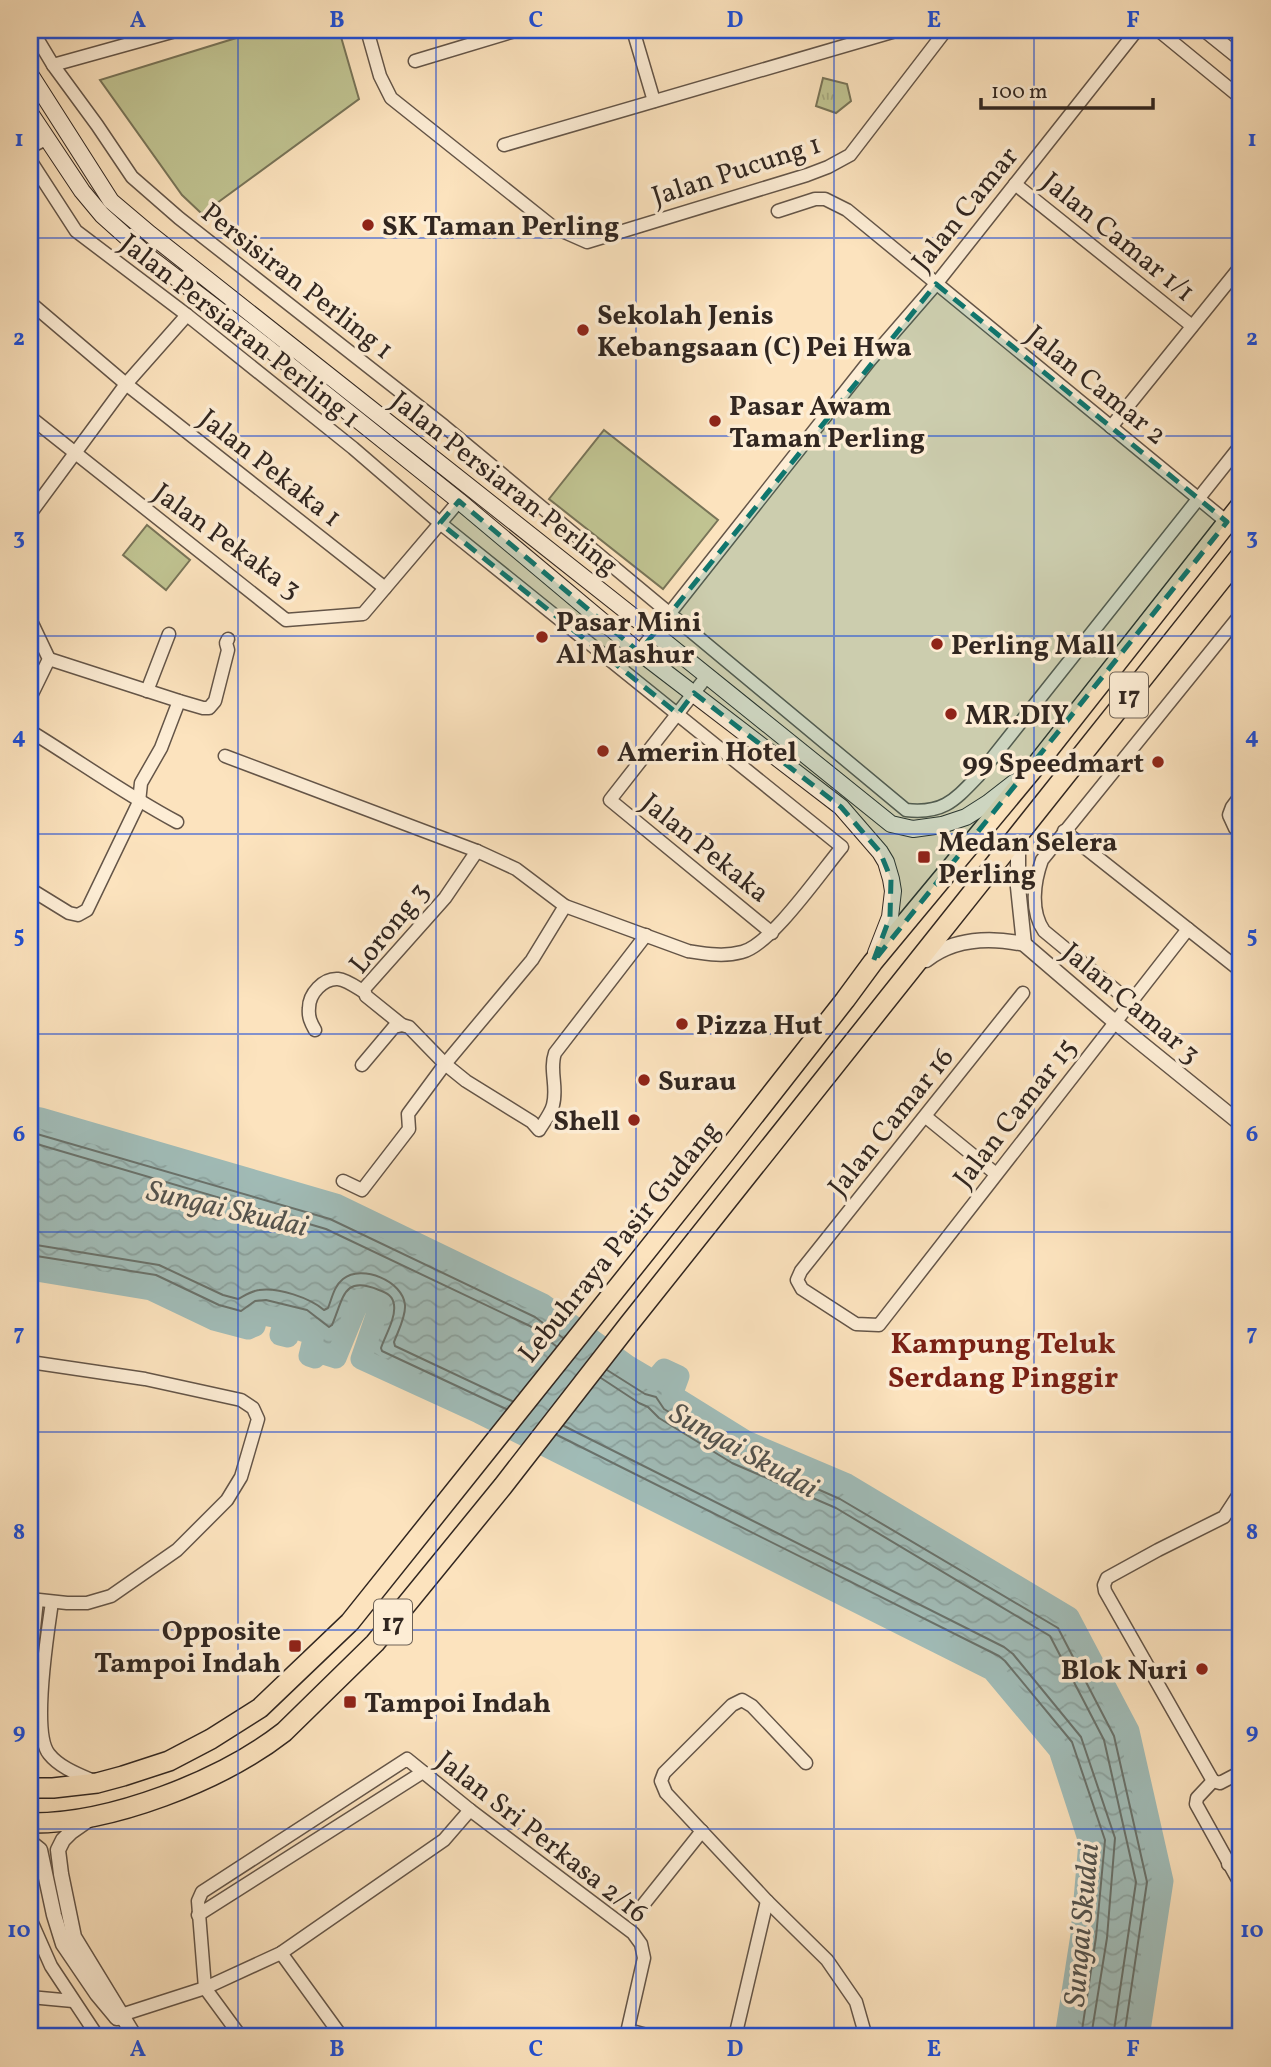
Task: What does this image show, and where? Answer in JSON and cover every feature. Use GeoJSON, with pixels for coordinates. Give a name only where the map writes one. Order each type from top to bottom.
{"type":"FeatureCollection","features":[{"type":"Feature","properties":{"kind":"highway","name":"Lebuhraya Pasir Gudang"},"geometry":{"type":"LineString","coordinates":[[30,1788],[97,1783],[169,1761],[211,1739],[260,1708],[350,1622],[799,1059],[873,962],[1034,768],[1241,505]]}},
{"type":"Feature","properties":{"kind":"highway","name":"17"},"geometry":{"type":"LineString","coordinates":[[30,1823],[44,1823],[121,1809],[175,1791],[220,1771],[284,1732],[376,1643],[1241,555]]}},
{"type":"Feature","properties":{"kind":"main road","name":"Jalan Persiaran Perling"},"geometry":{"type":"LineString","coordinates":[[30,74],[111,201],[891,824],[913,830],[966,817],[1034,768]]}},
{"type":"Feature","properties":{"kind":"main road","name":"Jalan Persiaran Perling"},"geometry":{"type":"LineString","coordinates":[[30,113],[82,191],[111,224],[149,257],[263,344],[459,501],[639,652],[841,807],[880,852],[888,868],[893,891],[890,917],[873,962]]}},
{"type":"Feature","properties":{"kind":"street"},"geometry":{"type":"LineString","coordinates":[[32,30],[53,65],[142,35],[178,30]]}},
{"type":"Feature","properties":{"kind":"street","name":"Jalan Pucung 1"},"geometry":{"type":"LineString","coordinates":[[366,30],[380,76],[391,98],[553,227],[587,242],[807,175],[850,155],[946,30]]}},
{"type":"Feature","properties":{"kind":"street"},"geometry":{"type":"LineString","coordinates":[[415,61],[518,30]]}},
{"type":"Feature","properties":{"kind":"street"},"geometry":{"type":"LineString","coordinates":[[633,30],[654,101]]}},
{"type":"Feature","properties":{"kind":"street"},"geometry":{"type":"LineString","coordinates":[[504,145],[899,30]]}},
{"type":"Feature","properties":{"kind":"street","name":"Jalan Camar"},"geometry":{"type":"LineString","coordinates":[[639,652],[870,360],[936,284],[1137,30]]}},
{"type":"Feature","properties":{"kind":"street"},"geometry":{"type":"LineString","coordinates":[[1158,30],[1241,98]]}},
{"type":"Feature","properties":{"kind":"street"},"geometry":{"type":"LineString","coordinates":[[1205,30],[1241,59]]}},
{"type":"Feature","properties":{"kind":"street","name":"Persisiran Perling 1"},"geometry":{"type":"LineString","coordinates":[[53,65],[132,177],[203,237],[444,426],[906,810],[940,808],[953,802],[978,776],[1241,445]]}},
{"type":"Feature","properties":{"kind":"street"},"geometry":{"type":"LineString","coordinates":[[30,146],[46,139]]}},
{"type":"Feature","properties":{"kind":"street","name":"Jalan Persiaran Perling 1"},"geometry":{"type":"LineString","coordinates":[[30,160],[76,231],[187,314],[353,448],[440,523]]}},
{"type":"Feature","properties":{"kind":"street"},"geometry":{"type":"LineString","coordinates":[[778,211],[815,199],[807,175]]}},
{"type":"Feature","properties":{"kind":"street","name":"Jalan Camar 1/1"},"geometry":{"type":"LineString","coordinates":[[1015,184],[1192,326]]}},
{"type":"Feature","properties":{"kind":"street","name":"Jalan Camar 2"},"geometry":{"type":"LineString","coordinates":[[815,199],[825,199],[847,210],[1227,522]]}},
{"type":"Feature","properties":{"kind":"street"},"geometry":{"type":"LineString","coordinates":[[1111,427],[1241,266]]}},
{"type":"Feature","properties":{"kind":"street","name":"Jalan Pekaka 1"},"geometry":{"type":"LineString","coordinates":[[33,306],[126,384],[385,588]]}},
{"type":"Feature","properties":{"kind":"street"},"geometry":{"type":"LineString","coordinates":[[30,514],[126,384],[187,314]]}},
{"type":"Feature","properties":{"kind":"street","name":"Jalan Pekaka 3"},"geometry":{"type":"LineString","coordinates":[[30,417],[286,620],[363,614],[459,501]]}},
{"type":"Feature","properties":{"kind":"street"},"geometry":{"type":"LineString","coordinates":[[225,756],[477,851],[516,869],[565,906],[688,951],[725,955],[744,952],[758,946],[772,933],[842,847],[440,523]]}},
{"type":"Feature","properties":{"kind":"street"},"geometry":{"type":"LineString","coordinates":[[1130,1002],[1044,931],[1037,918],[1036,878],[1042,860],[1064,831],[1241,614]]}},
{"type":"Feature","properties":{"kind":"street"},"geometry":{"type":"LineString","coordinates":[[30,619],[46,654],[30,698]]}},
{"type":"Feature","properties":{"kind":"street"},"geometry":{"type":"LineString","coordinates":[[148,691],[169,634]]}},
{"type":"Feature","properties":{"kind":"street"},"geometry":{"type":"LineString","coordinates":[[30,643],[46,654],[148,691],[209,708],[213,705],[228,650],[228,639]]}},
{"type":"Feature","properties":{"kind":"street"},"geometry":{"type":"LineString","coordinates":[[678,714],[707,677]]}},
{"type":"Feature","properties":{"kind":"street"},"geometry":{"type":"LineString","coordinates":[[30,889],[69,913],[78,915],[87,910],[139,802],[141,783],[161,748],[179,701]]}},
{"type":"Feature","properties":{"kind":"street","name":"Jalan Pekaka"},"geometry":{"type":"LineString","coordinates":[[678,714],[610,800],[772,933]]}},
{"type":"Feature","properties":{"kind":"street"},"geometry":{"type":"LineString","coordinates":[[30,731],[139,802],[177,822]]}},
{"type":"Feature","properties":{"kind":"street"},"geometry":{"type":"LineString","coordinates":[[1241,795],[1229,815],[1241,834]]}},
{"type":"Feature","properties":{"kind":"street"},"geometry":{"type":"LineString","coordinates":[[1064,831],[1241,971]]}},
{"type":"Feature","properties":{"kind":"street","name":"Jalan Camar 3"},"geometry":{"type":"LineString","coordinates":[[1018,835],[1018,887],[1024,944]]}},
{"type":"Feature","properties":{"kind":"street","name":"Lorong 3"},"geometry":{"type":"LineString","coordinates":[[477,851],[444,898],[368,982],[364,992],[402,1025],[409,1027],[466,1081],[539,1129],[553,1105],[555,1086],[551,1063],[555,1054],[646,935]]}},
{"type":"Feature","properties":{"kind":"street"},"geometry":{"type":"LineString","coordinates":[[343,1181],[362,1190],[409,1129],[408,1114],[532,960],[565,906]]}},
{"type":"Feature","properties":{"kind":"street","name":"Jalan Camar 15"},"geometry":{"type":"LineString","coordinates":[[878,1325],[1188,929]]}},
{"type":"Feature","properties":{"kind":"street","name":"Jalan Camar 3"},"geometry":{"type":"LineString","coordinates":[[903,978],[939,950],[966,942],[992,940],[1024,944],[1241,1124]]}},
{"type":"Feature","properties":{"kind":"street"},"geometry":{"type":"LineString","coordinates":[[315,1030],[308,1007],[317,988],[340,979],[364,992]]}},
{"type":"Feature","properties":{"kind":"street","name":"Jalan Camar 16"},"geometry":{"type":"LineString","coordinates":[[878,1325],[856,1324],[802,1289],[797,1280],[801,1271],[1023,993]]}},
{"type":"Feature","properties":{"kind":"street"},"geometry":{"type":"LineString","coordinates":[[362,1065],[394,1027],[402,1025]]}},
{"type":"Feature","properties":{"kind":"street"},"geometry":{"type":"LineString","coordinates":[[926,1117],[996,1174]]}},
{"type":"Feature","properties":{"kind":"street"},"geometry":{"type":"LineString","coordinates":[[30,1362],[145,1380],[242,1400],[253,1408],[258,1419],[241,1477],[227,1500],[177,1550],[111,1596],[87,1603],[33,1600],[30,1667]]}},
{"type":"Feature","properties":{"kind":"street"},"geometry":{"type":"LineString","coordinates":[[1241,1491],[1224,1517],[1107,1578],[1104,1585],[1213,1781],[1220,1783],[1241,1772]]}},
{"type":"Feature","properties":{"kind":"street"},"geometry":{"type":"LineString","coordinates":[[52,1602],[41,1685],[43,1743],[47,1752],[56,1760],[97,1783]]}},
{"type":"Feature","properties":{"kind":"street"},"geometry":{"type":"LineString","coordinates":[[806,1763],[752,1706],[742,1700],[732,1705],[664,1773],[661,1781],[666,1793],[767,1901],[827,1960],[856,2002],[866,2037]]}},
{"type":"Feature","properties":{"kind":"street","name":"Jalan Sri Perkasa 2/16"},"geometry":{"type":"LineString","coordinates":[[198,1915],[198,1901],[202,1892],[407,1759],[633,1933],[641,1944],[644,1958],[627,2034]]}},
{"type":"Feature","properties":{"kind":"street"},"geometry":{"type":"LineString","coordinates":[[241,2037],[205,1988],[198,1915],[423,1772]]}},
{"type":"Feature","properties":{"kind":"street"},"geometry":{"type":"LineString","coordinates":[[1213,1781],[1197,1798],[1196,1804],[1241,1885]]}},
{"type":"Feature","properties":{"kind":"street"},"geometry":{"type":"LineString","coordinates":[[120,2017],[205,1988],[281,1953],[444,1840],[470,1810]]}},
{"type":"Feature","properties":{"kind":"street"},"geometry":{"type":"LineString","coordinates":[[99,1814],[71,1832],[58,1850],[74,1937],[120,2017]]}},
{"type":"Feature","properties":{"kind":"street"},"geometry":{"type":"LineString","coordinates":[[643,1905],[702,1831]]}},
{"type":"Feature","properties":{"kind":"street"},"geometry":{"type":"LineString","coordinates":[[30,1842],[40,1850],[63,1944],[135,2037]]}},
{"type":"Feature","properties":{"kind":"street"},"geometry":{"type":"LineString","coordinates":[[1228,1864],[1241,1858]]}},
{"type":"Feature","properties":{"kind":"street"},"geometry":{"type":"LineString","coordinates":[[735,2037],[767,1901]]}},
{"type":"Feature","properties":{"kind":"street"},"geometry":{"type":"LineString","coordinates":[[54,1915],[31,1923],[51,1966],[98,2037]]}},
{"type":"Feature","properties":{"kind":"street"},"geometry":{"type":"LineString","coordinates":[[281,1953],[342,2037]]}},
{"type":"Feature","properties":{"kind":"street"},"geometry":{"type":"LineString","coordinates":[[30,1997],[73,2001]]}},
{"type":"Feature","properties":{"kind":"street"},"geometry":{"type":"LineString","coordinates":[[627,2034],[654,2037]]}},
{"type":"Feature","properties":{"kind":"highlighted area"},"geometry":{"type":"Polygon","coordinates":[[[936,284],[1227,522],[873,962],[890,917],[891,879],[880,852],[841,807],[694,693],[678,714],[440,523],[459,501],[639,652],[936,284]]]}},
{"type":"Feature","properties":{"kind":"green space"},"geometry":{"type":"Polygon","coordinates":[[[262,30],[339,30],[359,99],[202,214],[182,195],[100,80],[262,30]]]}},
{"type":"Feature","properties":{"kind":"green space"},"geometry":{"type":"Polygon","coordinates":[[[823,78],[847,84],[851,101],[836,113],[816,106],[823,78]]]}},
{"type":"Feature","properties":{"kind":"green space"},"geometry":{"type":"Polygon","coordinates":[[[604,430],[718,520],[663,589],[549,499],[604,430]]]}},
{"type":"Feature","properties":{"kind":"green space"},"geometry":{"type":"Polygon","coordinates":[[[147,525],[190,560],[166,590],[123,555],[147,525]]]}},
{"type":"Feature","properties":{"kind":"water","name":"Sungai Skudai"},"geometry":{"type":"Polygon","coordinates":[[[30,1116],[336,1204],[543,1304],[653,1381],[664,1369],[679,1376],[672,1395],[746,1441],[847,1484],[1069,1617],[1129,1731],[1163,1881],[1139,2037],[1065,2037],[1081,1935],[1089,1842],[1059,1750],[992,1670],[479,1413],[361,1359],[379,1306],[360,1299],[336,1358],[317,1353],[315,1358],[309,1356],[314,1335],[300,1330],[302,1324],[292,1322],[288,1337],[280,1335],[284,1320],[263,1315],[257,1318],[255,1326],[248,1329],[214,1320],[151,1290],[30,1270],[30,1116]]]}},
{"type":"Feature","properties":{"kind":"waterway","name":"Sungai Skudai"},"geometry":{"type":"LineString","coordinates":[[30,1116],[336,1204],[543,1304],[627,1365],[654,1381],[664,1369],[679,1376],[672,1395],[746,1441],[847,1484],[1069,1617],[1129,1731],[1163,1881],[1139,2037]]}},
{"type":"Feature","properties":{"kind":"waterway","name":"Sungai Skudai"},"geometry":{"type":"LineString","coordinates":[[30,1270],[151,1290],[214,1320],[248,1329],[255,1326],[257,1318],[263,1315],[284,1319],[280,1335],[288,1337],[292,1322],[302,1325],[300,1330],[314,1335],[309,1356],[315,1358],[317,1352],[336,1358],[360,1299],[379,1307],[361,1359],[479,1413],[992,1670],[1059,1750],[1089,1842],[1081,1935],[1065,2037]]}},
{"type":"Feature","properties":{"kind":"place","name":"SK Taman Perling"},"geometry":{"type":"Point","coordinates":[368,225]}},
{"type":"Feature","properties":{"kind":"place","name":"Sekolah Jenis Kebangsaan (C) Pei Hwa"},"geometry":{"type":"Point","coordinates":[583,330]}},
{"type":"Feature","properties":{"kind":"place","name":"Pasar Awam Taman Perling"},"geometry":{"type":"Point","coordinates":[715,421]}},
{"type":"Feature","properties":{"kind":"place","name":"Pasar Mini Al Mashur"},"geometry":{"type":"Point","coordinates":[542,637]}},
{"type":"Feature","properties":{"kind":"place","name":"Perling Mall"},"geometry":{"type":"Point","coordinates":[937,644]}},
{"type":"Feature","properties":{"kind":"place","name":"MR.DIY"},"geometry":{"type":"Point","coordinates":[951,714]}},
{"type":"Feature","properties":{"kind":"place","name":"Amerin Hotel"},"geometry":{"type":"Point","coordinates":[603,751]}},
{"type":"Feature","properties":{"kind":"place","name":"99 Speedmart"},"geometry":{"type":"Point","coordinates":[1158,762]}},
{"type":"Feature","properties":{"kind":"place","name":"Medan Selera Perling"},"geometry":{"type":"Point","coordinates":[924,857]}},
{"type":"Feature","properties":{"kind":"place","name":"Pizza Hut"},"geometry":{"type":"Point","coordinates":[682,1024]}},
{"type":"Feature","properties":{"kind":"place","name":"Surau"},"geometry":{"type":"Point","coordinates":[644,1080]}},
{"type":"Feature","properties":{"kind":"place","name":"Shell"},"geometry":{"type":"Point","coordinates":[634,1120]}},
{"type":"Feature","properties":{"kind":"place","name":"Opposite Tampoi Indah"},"geometry":{"type":"Point","coordinates":[295,1646]}},
{"type":"Feature","properties":{"kind":"place","name":"Blok Nuri"},"geometry":{"type":"Point","coordinates":[1202,1669]}},
{"type":"Feature","properties":{"kind":"place","name":"Tampoi Indah"},"geometry":{"type":"Point","coordinates":[350,1702]}},
{"type":"Feature","properties":{"kind":"district","name":"Kampung Teluk Serdang Pinggir"},"geometry":{"type":"Point","coordinates":[1003,1360]}}]}
